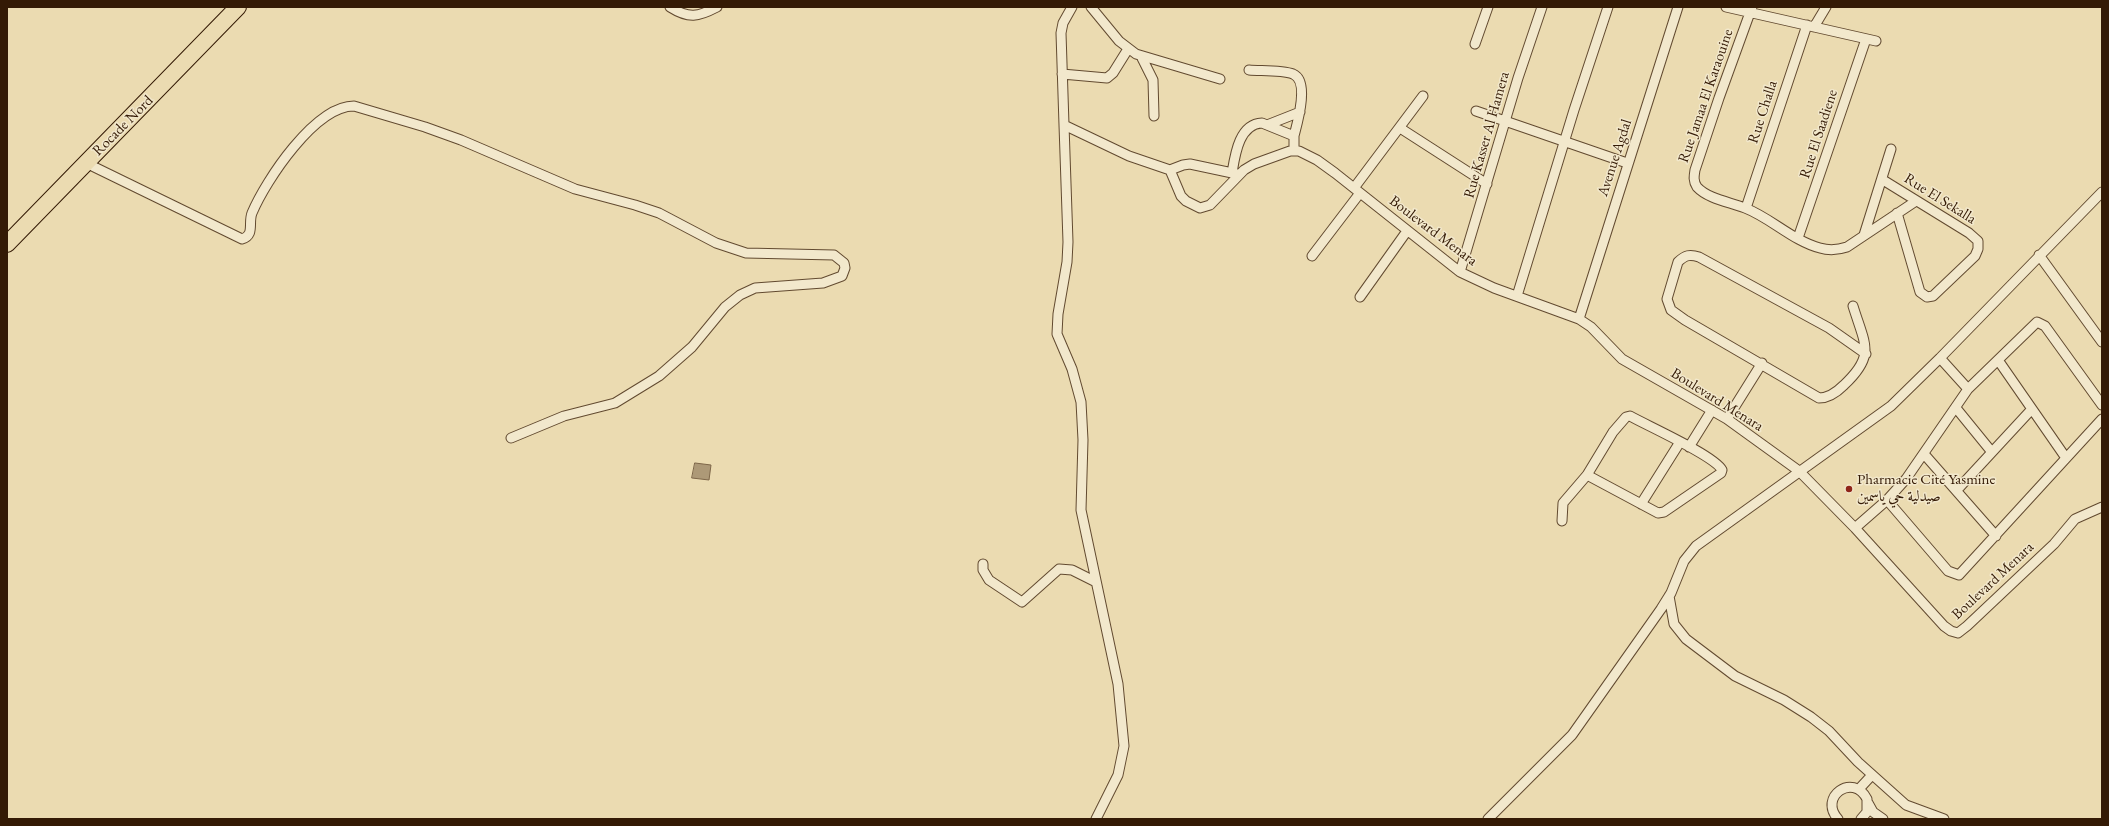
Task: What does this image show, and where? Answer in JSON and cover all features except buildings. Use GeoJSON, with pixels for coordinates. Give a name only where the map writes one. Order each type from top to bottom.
{"type":"FeatureCollection","features":[{"type":"Feature","properties":{"kind":"highway","name":"Rocade Nord"},"geometry":{"type":"LineString","coordinates":[[7,244],[238,7]]}},
{"type":"Feature","properties":{"kind":"street"},"geometry":{"type":"LineString","coordinates":[[670,7],[684,15],[694,16],[703,14],[717,7]]}},
{"type":"Feature","properties":{"kind":"street"},"geometry":{"type":"LineString","coordinates":[[1072,7],[1063,23],[1061,33],[1068,248],[1057,334],[1072,369],[1081,402],[1083,440],[1081,510],[1118,684],[1124,746],[1118,774],[1096,819]]}},
{"type":"Feature","properties":{"kind":"street"},"geometry":{"type":"LineString","coordinates":[[1091,7],[1119,41],[1142,58],[1220,79]]}},
{"type":"Feature","properties":{"kind":"street"},"geometry":{"type":"LineString","coordinates":[[1475,44],[1488,7]]}},
{"type":"Feature","properties":{"kind":"street","name":"Rue Kasser Al Hamera"},"geometry":{"type":"LineString","coordinates":[[1460,272],[1542,7]]}},
{"type":"Feature","properties":{"kind":"street"},"geometry":{"type":"LineString","coordinates":[[1517,296],[1564,141],[1608,7]]}},
{"type":"Feature","properties":{"kind":"street","name":"Avenue Agdal"},"geometry":{"type":"LineString","coordinates":[[1579,319],[1627,163],[1678,7]]}},
{"type":"Feature","properties":{"kind":"street"},"geometry":{"type":"LineString","coordinates":[[1726,7],[1750,10],[1810,26],[1876,41]]}},
{"type":"Feature","properties":{"kind":"street","name":"Rue Challa"},"geometry":{"type":"LineString","coordinates":[[1746,208],[1810,26],[1826,7]]}},
{"type":"Feature","properties":{"kind":"street","name":"Rue Jamaa El Karaouine"},"geometry":{"type":"LineString","coordinates":[[1750,10],[1718,98],[1694,177],[1696,186],[1708,194],[1746,208],[1798,238],[1819,248],[1838,250],[1847,247],[1916,201]]}},
{"type":"Feature","properties":{"kind":"street","name":"Rue El Saadiene"},"geometry":{"type":"LineString","coordinates":[[1798,238],[1866,39]]}},
{"type":"Feature","properties":{"kind":"street"},"geometry":{"type":"LineString","coordinates":[[1062,74],[1107,78],[1112,73],[1128,48]]}},
{"type":"Feature","properties":{"kind":"street"},"geometry":{"type":"LineString","coordinates":[[1142,58],[1153,80],[1154,116]]}},
{"type":"Feature","properties":{"kind":"street"},"geometry":{"type":"LineString","coordinates":[[1170,170],[1181,196],[1186,201],[1200,208],[1214,202],[1236,174],[1264,159],[1294,151],[1294,136],[1300,112],[1301,88],[1296,76],[1292,74],[1249,70]]}},
{"type":"Feature","properties":{"kind":"street"},"geometry":{"type":"LineString","coordinates":[[1312,256],[1423,96]]}},
{"type":"Feature","properties":{"kind":"street"},"geometry":{"type":"LineString","coordinates":[[86,163],[242,238],[248,236],[251,232],[252,214],[269,184],[303,136],[327,114],[345,106],[354,106],[424,127],[575,189],[659,213],[732,250],[746,253],[834,256],[844,263],[845,268],[842,276],[828,282],[755,288],[740,295],[725,307],[692,347],[659,376],[615,403],[564,416],[511,438]]}},
{"type":"Feature","properties":{"kind":"street"},"geometry":{"type":"LineString","coordinates":[[1476,111],[1627,163]]}},
{"type":"Feature","properties":{"kind":"street"},"geometry":{"type":"LineString","coordinates":[[1267,125],[1300,112]]}},
{"type":"Feature","properties":{"kind":"street"},"geometry":{"type":"LineString","coordinates":[[1236,174],[1236,148],[1245,134],[1257,123],[1267,125],[1294,136]]}},
{"type":"Feature","properties":{"kind":"street"},"geometry":{"type":"LineString","coordinates":[[1064,125],[1129,156],[1170,170],[1190,164],[1236,174]]}},
{"type":"Feature","properties":{"kind":"street"},"geometry":{"type":"LineString","coordinates":[[1400,128],[1488,184]]}},
{"type":"Feature","properties":{"kind":"street"},"geometry":{"type":"LineString","coordinates":[[1864,235],[1883,180],[1891,149]]}},
{"type":"Feature","properties":{"kind":"street","name":"Boulevard Menara"},"geometry":{"type":"LineString","coordinates":[[1294,151],[1307,154],[1317,160],[1460,272],[1478,282],[1579,319],[1591,327],[1628,363],[1727,419],[1799,472],[1855,528],[1944,626],[1951,631],[1958,633],[2054,544],[2070,523],[2080,516],[2102,508]]}},
{"type":"Feature","properties":{"kind":"street","name":"Rue El Sekalla"},"geometry":{"type":"LineString","coordinates":[[1883,180],[1969,233],[1978,241],[1978,249],[1975,256],[1933,296],[1927,297],[1920,292],[1898,213]]}},
{"type":"Feature","properties":{"kind":"street"},"geometry":{"type":"LineString","coordinates":[[1488,819],[1572,735],[1669,596],[1684,561],[1696,546],[1850,437],[1891,406],[2102,192]]}},
{"type":"Feature","properties":{"kind":"street"},"geometry":{"type":"LineString","coordinates":[[1360,297],[1407,231]]}},
{"type":"Feature","properties":{"kind":"street"},"geometry":{"type":"LineString","coordinates":[[1853,306],[1866,354],[1861,367],[1849,380],[1832,395],[1823,398],[1814,396],[1671,310],[1667,299],[1673,275],[1682,258],[1691,254],[1828,328],[1866,354]]}},
{"type":"Feature","properties":{"kind":"street"},"geometry":{"type":"LineString","coordinates":[[2039,255],[2102,342]]}},
{"type":"Feature","properties":{"kind":"street"},"geometry":{"type":"LineString","coordinates":[[1855,528],[1887,500],[1906,479],[1968,389],[2033,324],[2041,323],[2071,359],[2102,405]]}},
{"type":"Feature","properties":{"kind":"street"},"geometry":{"type":"LineString","coordinates":[[1940,358],[1968,389]]}},
{"type":"Feature","properties":{"kind":"street"},"geometry":{"type":"LineString","coordinates":[[1998,360],[2031,410],[2066,458]]}},
{"type":"Feature","properties":{"kind":"street"},"geometry":{"type":"LineString","coordinates":[[1727,419],[1762,364]]}},
{"type":"Feature","properties":{"kind":"street"},"geometry":{"type":"LineString","coordinates":[[1956,408],[1992,451]]}},
{"type":"Feature","properties":{"kind":"street"},"geometry":{"type":"LineString","coordinates":[[1689,447],[1712,410]]}},
{"type":"Feature","properties":{"kind":"street"},"geometry":{"type":"LineString","coordinates":[[1957,490],[2031,410]]}},
{"type":"Feature","properties":{"kind":"street"},"geometry":{"type":"LineString","coordinates":[[1562,521],[1563,503],[1587,475],[1613,432],[1626,417],[1630,416],[1680,442],[1718,464],[1722,470],[1721,473],[1664,512],[1655,512],[1587,475]]}},
{"type":"Feature","properties":{"kind":"street"},"geometry":{"type":"LineString","coordinates":[[1887,500],[1948,571],[1955,575],[1959,575],[2102,419]]}},
{"type":"Feature","properties":{"kind":"street"},"geometry":{"type":"LineString","coordinates":[[1641,504],[1680,442]]}},
{"type":"Feature","properties":{"kind":"street"},"geometry":{"type":"LineString","coordinates":[[1924,454],[1996,536]]}},
{"type":"Feature","properties":{"kind":"street"},"geometry":{"type":"LineString","coordinates":[[983,564],[983,570],[989,580],[1022,602],[1036,591],[1053,573],[1059,570],[1072,570],[1096,582]]}},
{"type":"Feature","properties":{"kind":"street"},"geometry":{"type":"LineString","coordinates":[[1669,596],[1674,624],[1686,639],[1735,676],[1784,700],[1811,717],[1829,731],[1872,775],[1906,805],[1944,819]]}},
{"type":"Feature","properties":{"kind":"street"},"geometry":{"type":"LineString","coordinates":[[1859,789],[1872,775]]}},
{"type":"Feature","properties":{"kind":"street"},"geometry":{"type":"LineString","coordinates":[[1833,816],[1833,798],[1838,791],[1846,787],[1859,789],[1865,795],[1873,812],[1883,819]]}},
{"type":"Feature","properties":{"kind":"street"},"geometry":{"type":"LineString","coordinates":[[1861,819],[1867,812],[1868,803]]}},
{"type":"Feature","properties":{"kind":"shaded area"},"geometry":{"type":"Polygon","coordinates":[[[695,463],[711,465],[709,480],[692,478],[695,463]]]}},
{"type":"Feature","properties":{"kind":"place","name":"Pharmacie Cité Yasmine صيدلية حي ياسمين"},"geometry":{"type":"Point","coordinates":[1849,489]}}]}
